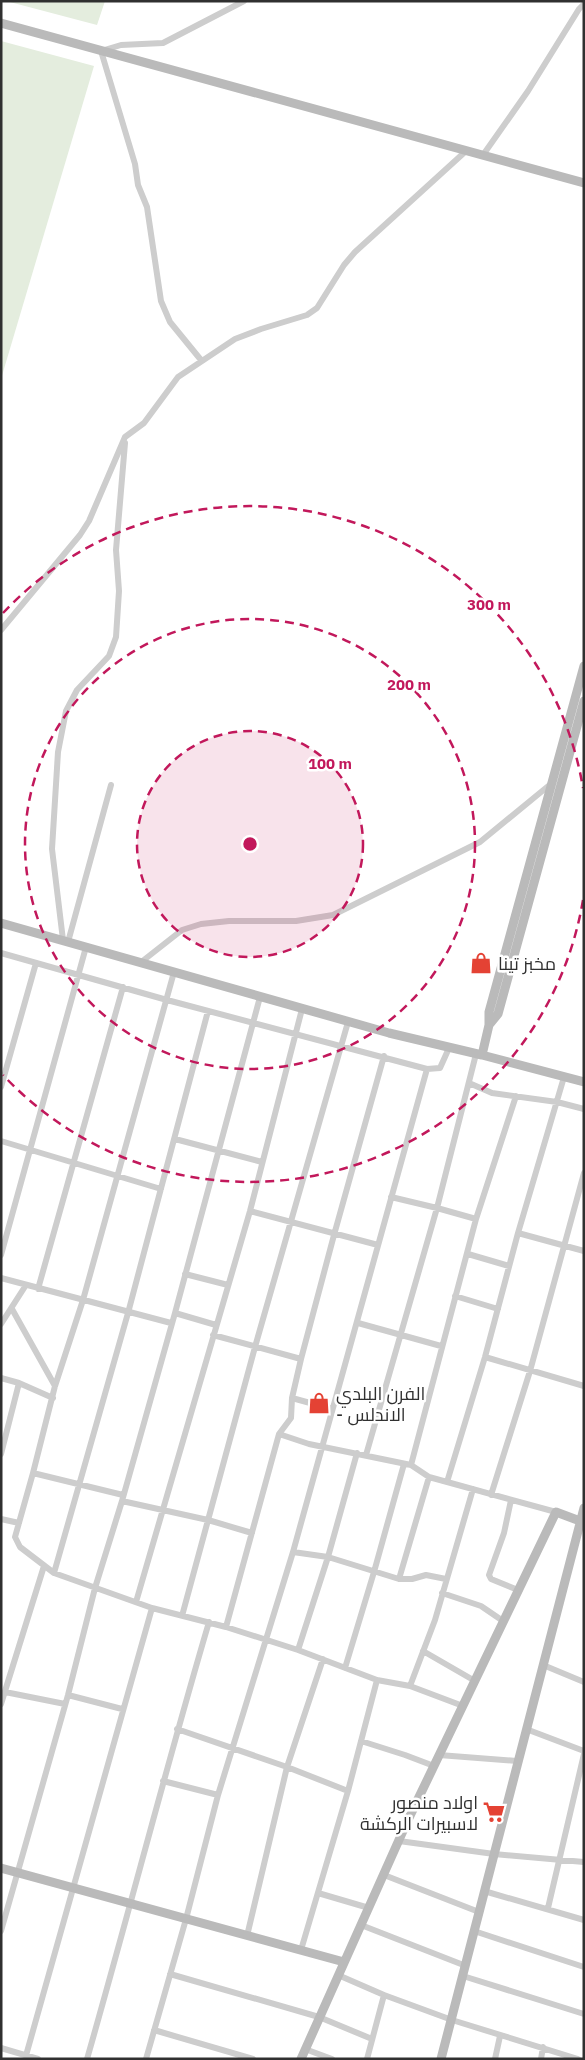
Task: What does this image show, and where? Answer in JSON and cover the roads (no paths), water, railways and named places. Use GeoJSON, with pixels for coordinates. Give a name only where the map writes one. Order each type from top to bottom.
{"type":"FeatureCollection","features":[{"type":"Feature","properties":{"kind":"street"},"geometry":{"type":"LineString","coordinates":[[101,51],[122,45],[163,43],[244,1]]}},
{"type":"Feature","properties":{"kind":"street"},"geometry":{"type":"LineString","coordinates":[[483,155],[528,91],[584,4]]}},
{"type":"Feature","properties":{"kind":"street"},"geometry":{"type":"LineString","coordinates":[[1,23],[584,182]]}},
{"type":"Feature","properties":{"kind":"street"},"geometry":{"type":"LineString","coordinates":[[101,51],[135,164],[138,185],[147,207],[161,301],[170,322],[201,360]]}},
{"type":"Feature","properties":{"kind":"street"},"geometry":{"type":"LineString","coordinates":[[1,630],[80,535],[89,521],[125,437],[144,423],[178,377],[234,339],[308,315],[318,308],[344,265],[355,252],[466,150]]}},
{"type":"Feature","properties":{"kind":"street"},"geometry":{"type":"LineString","coordinates":[[66,941],[52,849],[58,752],[66,711],[77,690],[109,656],[116,637],[119,591],[116,550],[125,437]]}},
{"type":"Feature","properties":{"kind":"street"},"geometry":{"type":"LineString","coordinates":[[366,1455],[437,1208],[469,1083],[489,1025],[489,1012],[584,666]]}},
{"type":"Feature","properties":{"kind":"street"},"geometry":{"type":"LineString","coordinates":[[489,1025],[498,1014],[584,701]]}},
{"type":"Feature","properties":{"kind":"street"},"geometry":{"type":"LineString","coordinates":[[140,963],[182,930],[201,924],[229,921],[296,921],[332,915],[480,842],[552,784]]}},
{"type":"Feature","properties":{"kind":"street"},"geometry":{"type":"LineString","coordinates":[[66,941],[112,785]]}},
{"type":"Feature","properties":{"kind":"street"},"geometry":{"type":"LineString","coordinates":[[1,923],[348,1022],[584,1082]]}},
{"type":"Feature","properties":{"kind":"street"},"geometry":{"type":"LineString","coordinates":[[1,1256],[86,947]]}},
{"type":"Feature","properties":{"kind":"street"},"geometry":{"type":"LineString","coordinates":[[1,953],[166,1000],[384,1056],[427,1069],[440,1068],[449,1048]]}},
{"type":"Feature","properties":{"kind":"street"},"geometry":{"type":"LineString","coordinates":[[1,1087],[36,962]]}},
{"type":"Feature","properties":{"kind":"street"},"geometry":{"type":"LineString","coordinates":[[174,972],[83,1300],[55,1386],[33,1473],[14,1537],[15,1541],[54,1573],[152,1608],[226,1627],[298,1650],[377,1680],[410,1686],[462,1706]]}},
{"type":"Feature","properties":{"kind":"street"},"geometry":{"type":"LineString","coordinates":[[38,1289],[123,987]]}},
{"type":"Feature","properties":{"kind":"street"},"geometry":{"type":"LineString","coordinates":[[1,1931],[68,1695],[95,1588],[123,1498],[175,1313],[260,997]]}},
{"type":"Feature","properties":{"kind":"street"},"geometry":{"type":"LineString","coordinates":[[136,1602],[250,1211],[302,1009]]}},
{"type":"Feature","properties":{"kind":"street"},"geometry":{"type":"LineString","coordinates":[[54,1573],[128,1313],[208,1011]]}},
{"type":"Feature","properties":{"kind":"street"},"geometry":{"type":"LineString","coordinates":[[182,1616],[255,1347],[348,1022]]}},
{"type":"Feature","properties":{"kind":"street"},"geometry":{"type":"LineString","coordinates":[[226,1627],[279,1434],[291,1418],[292,1398],[301,1359],[384,1056]]}},
{"type":"Feature","properties":{"kind":"street"},"geometry":{"type":"LineString","coordinates":[[146,2059],[186,1919],[218,1795],[267,1640],[332,1408],[358,1324],[427,1069]]}},
{"type":"Feature","properties":{"kind":"street"},"geometry":{"type":"LineString","coordinates":[[447,1482],[485,1358],[518,1233],[564,1077]]}},
{"type":"Feature","properties":{"kind":"street"},"geometry":{"type":"LineString","coordinates":[[469,1083],[492,1093],[557,1102],[584,1109]]}},
{"type":"Feature","properties":{"kind":"street"},"geometry":{"type":"LineString","coordinates":[[345,1668],[442,1346],[476,1220],[516,1096]]}},
{"type":"Feature","properties":{"kind":"street"},"geometry":{"type":"LineString","coordinates":[[175,1139],[262,1162]]}},
{"type":"Feature","properties":{"kind":"street"},"geometry":{"type":"LineString","coordinates":[[1,1141],[161,1188]]}},
{"type":"Feature","properties":{"kind":"street"},"geometry":{"type":"LineString","coordinates":[[491,1495],[530,1371],[584,1173]]}},
{"type":"Feature","properties":{"kind":"street"},"geometry":{"type":"LineString","coordinates":[[391,1198],[437,1208],[476,1220]]}},
{"type":"Feature","properties":{"kind":"street"},"geometry":{"type":"LineString","coordinates":[[250,1211],[378,1245]]}},
{"type":"Feature","properties":{"kind":"street"},"geometry":{"type":"LineString","coordinates":[[518,1233],[584,1251]]}},
{"type":"Feature","properties":{"kind":"street"},"geometry":{"type":"LineString","coordinates":[[468,1254],[509,1266]]}},
{"type":"Feature","properties":{"kind":"street"},"geometry":{"type":"LineString","coordinates":[[185,1274],[228,1285]]}},
{"type":"Feature","properties":{"kind":"street"},"geometry":{"type":"LineString","coordinates":[[1,1278],[171,1323]]}},
{"type":"Feature","properties":{"kind":"street"},"geometry":{"type":"LineString","coordinates":[[1,1324],[26,1285]]}},
{"type":"Feature","properties":{"kind":"street"},"geometry":{"type":"LineString","coordinates":[[455,1296],[498,1309]]}},
{"type":"Feature","properties":{"kind":"street"},"geometry":{"type":"LineString","coordinates":[[12,1309],[55,1386]]}},
{"type":"Feature","properties":{"kind":"street"},"geometry":{"type":"LineString","coordinates":[[175,1313],[216,1325]]}},
{"type":"Feature","properties":{"kind":"street"},"geometry":{"type":"LineString","coordinates":[[358,1324],[442,1346]]}},
{"type":"Feature","properties":{"kind":"street"},"geometry":{"type":"LineString","coordinates":[[213,1335],[301,1359]]}},
{"type":"Feature","properties":{"kind":"street"},"geometry":{"type":"LineString","coordinates":[[485,1358],[584,1386]]}},
{"type":"Feature","properties":{"kind":"street"},"geometry":{"type":"LineString","coordinates":[[1,1378],[53,1398]]}},
{"type":"Feature","properties":{"kind":"street"},"geometry":{"type":"LineString","coordinates":[[1,1454],[19,1384]]}},
{"type":"Feature","properties":{"kind":"street"},"geometry":{"type":"LineString","coordinates":[[292,1398],[332,1408]]}},
{"type":"Feature","properties":{"kind":"street"},"geometry":{"type":"LineString","coordinates":[[279,1434],[322,1447],[407,1464],[429,1477],[556,1512],[582,1522]]}},
{"type":"Feature","properties":{"kind":"street"},"geometry":{"type":"LineString","coordinates":[[298,1650],[328,1557],[357,1453]]}},
{"type":"Feature","properties":{"kind":"street"},"geometry":{"type":"LineString","coordinates":[[33,1473],[163,1511],[208,1520],[252,1533]]}},
{"type":"Feature","properties":{"kind":"street"},"geometry":{"type":"LineString","coordinates":[[399,1578],[429,1477]]}},
{"type":"Feature","properties":{"kind":"street"},"geometry":{"type":"LineString","coordinates":[[410,1686],[442,1593],[473,1490]]}},
{"type":"Feature","properties":{"kind":"street"},"geometry":{"type":"LineString","coordinates":[[511,1500],[504,1533],[489,1575],[491,1579],[518,1590]]}},
{"type":"Feature","properties":{"kind":"street"},"geometry":{"type":"LineString","coordinates":[[442,2059],[517,1761],[582,1522],[584,1508]]}},
{"type":"Feature","properties":{"kind":"street"},"geometry":{"type":"LineString","coordinates":[[301,2059],[439,1755],[556,1512]]}},
{"type":"Feature","properties":{"kind":"street"},"geometry":{"type":"LineString","coordinates":[[1,1518],[19,1523]]}},
{"type":"Feature","properties":{"kind":"street"},"geometry":{"type":"LineString","coordinates":[[293,1552],[328,1557],[399,1578],[412,1579],[426,1575],[446,1579]]}},
{"type":"Feature","properties":{"kind":"street"},"geometry":{"type":"LineString","coordinates":[[1,1702],[44,1566]]}},
{"type":"Feature","properties":{"kind":"street"},"geometry":{"type":"LineString","coordinates":[[442,1593],[481,1606],[503,1621]]}},
{"type":"Feature","properties":{"kind":"street"},"geometry":{"type":"LineString","coordinates":[[25,2057],[152,1608]]}},
{"type":"Feature","properties":{"kind":"street"},"geometry":{"type":"LineString","coordinates":[[87,2059],[131,1904],[177,1729],[209,1622]]}},
{"type":"Feature","properties":{"kind":"street"},"geometry":{"type":"LineString","coordinates":[[423,1651],[475,1681]]}},
{"type":"Feature","properties":{"kind":"street"},"geometry":{"type":"LineString","coordinates":[[247,1936],[286,1767],[323,1659]]}},
{"type":"Feature","properties":{"kind":"street"},"geometry":{"type":"LineString","coordinates":[[543,1665],[584,1682]]}},
{"type":"Feature","properties":{"kind":"street"},"geometry":{"type":"LineString","coordinates":[[301,1950],[348,1791],[377,1680]]}},
{"type":"Feature","properties":{"kind":"street"},"geometry":{"type":"LineString","coordinates":[[5,1692],[65,1704]]}},
{"type":"Feature","properties":{"kind":"street"},"geometry":{"type":"LineString","coordinates":[[68,1695],[122,1709]]}},
{"type":"Feature","properties":{"kind":"street"},"geometry":{"type":"LineString","coordinates":[[177,1729],[233,1747],[348,1791]]}},
{"type":"Feature","properties":{"kind":"street"},"geometry":{"type":"LineString","coordinates":[[526,1729],[584,1753],[548,1908]]}},
{"type":"Feature","properties":{"kind":"street"},"geometry":{"type":"LineString","coordinates":[[361,1741],[434,1766]]}},
{"type":"Feature","properties":{"kind":"street"},"geometry":{"type":"LineString","coordinates":[[439,1755],[517,1761]]}},
{"type":"Feature","properties":{"kind":"street"},"geometry":{"type":"LineString","coordinates":[[163,1781],[218,1795]]}},
{"type":"Feature","properties":{"kind":"street"},"geometry":{"type":"LineString","coordinates":[[400,1841],[494,1854],[584,1862]]}},
{"type":"Feature","properties":{"kind":"street"},"geometry":{"type":"LineString","coordinates":[[1,1868],[344,1962]]}},
{"type":"Feature","properties":{"kind":"street"},"geometry":{"type":"LineString","coordinates":[[384,1875],[479,1912]]}},
{"type":"Feature","properties":{"kind":"street"},"geometry":{"type":"LineString","coordinates":[[484,1891],[584,1920]]}},
{"type":"Feature","properties":{"kind":"street"},"geometry":{"type":"LineString","coordinates":[[318,1893],[369,1908]]}},
{"type":"Feature","properties":{"kind":"street"},"geometry":{"type":"LineString","coordinates":[[361,1925],[466,1966]]}},
{"type":"Feature","properties":{"kind":"street"},"geometry":{"type":"LineString","coordinates":[[474,1931],[584,1967]]}},
{"type":"Feature","properties":{"kind":"street"},"geometry":{"type":"LineString","coordinates":[[170,1974],[320,2017],[372,2038]]}},
{"type":"Feature","properties":{"kind":"street"},"geometry":{"type":"LineString","coordinates":[[338,1975],[384,1996],[452,2020],[578,2059]]}},
{"type":"Feature","properties":{"kind":"street"},"geometry":{"type":"LineString","coordinates":[[463,1976],[584,2014]]}},
{"type":"Feature","properties":{"kind":"street"},"geometry":{"type":"LineString","coordinates":[[367,2059],[384,1996]]}},
{"type":"Feature","properties":{"kind":"street"},"geometry":{"type":"LineString","coordinates":[[154,2030],[253,2059]]}},
{"type":"Feature","properties":{"kind":"street"},"geometry":{"type":"LineString","coordinates":[[495,2059],[500,2036]]}},
{"type":"Feature","properties":{"kind":"street"},"geometry":{"type":"LineString","coordinates":[[540,2059],[543,2047]]}},
{"type":"Feature","properties":{"kind":"street"},"geometry":{"type":"LineString","coordinates":[[1,2048],[25,2057],[38,2059]]}},
{"type":"Feature","properties":{"kind":"street"},"geometry":{"type":"LineString","coordinates":[[305,2049],[332,2059]]}},
{"type":"Feature","properties":{"kind":"place","name":"مخبز تينا"},"geometry":{"type":"Point","coordinates":[481,963]}},
{"type":"Feature","properties":{"kind":"place","name":"الفرن البلدي - الاندلس"},"geometry":{"type":"Point","coordinates":[319,1403]}},
{"type":"Feature","properties":{"kind":"place","name":"اولاد منصور لاسبيرات الركشة"},"geometry":{"type":"Point","coordinates":[494,1812]}}]}
